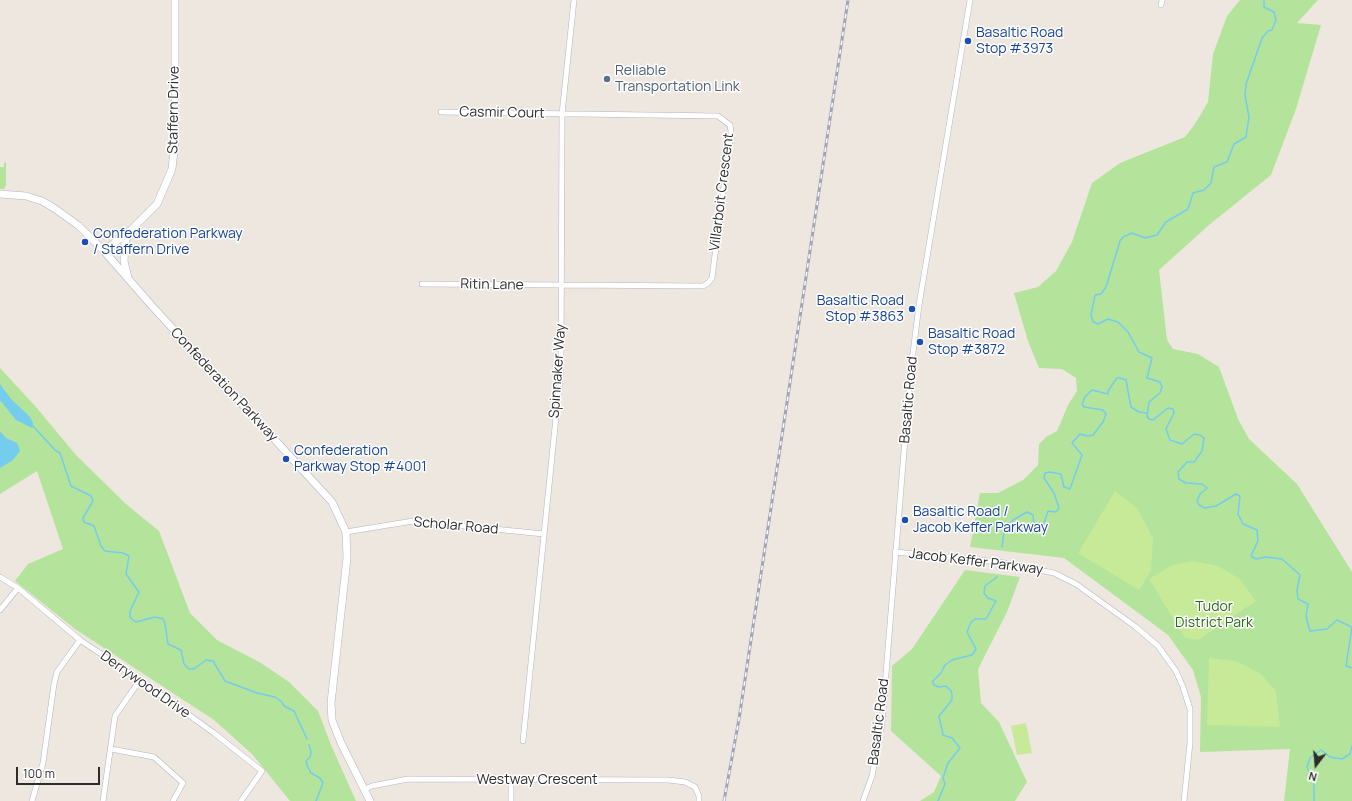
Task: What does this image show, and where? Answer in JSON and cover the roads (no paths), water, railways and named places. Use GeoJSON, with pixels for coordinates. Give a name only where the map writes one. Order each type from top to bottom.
{"type":"FeatureCollection","features":[{"type":"Feature","properties":{"kind":"street","name":"Staffern Drive"},"geometry":{"type":"LineString","coordinates":[[104,251],[131,230],[157,204],[172,169],[175,142],[175,0]]}},
{"type":"Feature","properties":{"kind":"street","name":"Spinnaker Way"},"geometry":{"type":"LineString","coordinates":[[523,741],[561,368],[562,114],[574,0]]}},
{"type":"Feature","properties":{"kind":"street","name":"Basaltic Road"},"geometry":{"type":"LineString","coordinates":[[863,801],[872,776],[882,723],[910,377],[919,305],[970,0]]}},
{"type":"Feature","properties":{"kind":"street","name":"Casmir Court"},"geometry":{"type":"LineString","coordinates":[[441,112],[562,114]]}},
{"type":"Feature","properties":{"kind":"street","name":"Villarboit Crescent"},"geometry":{"type":"LineString","coordinates":[[562,114],[718,116],[730,125],[731,132],[712,278],[708,283],[696,287],[562,286]]}},
{"type":"Feature","properties":{"kind":"street","name":"Confederation Parkway"},"geometry":{"type":"LineString","coordinates":[[0,194],[26,196],[54,208],[79,226],[104,251],[152,306],[332,502],[346,532],[347,558],[331,703],[332,717],[341,743],[370,801]]}},
{"type":"Feature","properties":{"kind":"street","name":"Staffern Drive"},"geometry":{"type":"LineString","coordinates":[[128,278],[124,261],[126,242],[131,230]]}},
{"type":"Feature","properties":{"kind":"street","name":"Ritin Lane"},"geometry":{"type":"LineString","coordinates":[[422,284],[562,286]]}},
{"type":"Feature","properties":{"kind":"street","name":"Scholar Road"},"geometry":{"type":"LineString","coordinates":[[346,532],[413,521],[544,534]]}},
{"type":"Feature","properties":{"kind":"street","name":"Jacob Keffer Parkway"},"geometry":{"type":"LineString","coordinates":[[895,552],[998,562],[1054,573],[1076,584],[1136,627],[1158,646],[1176,671],[1183,686],[1190,709],[1190,743],[1184,801]]}},
{"type":"Feature","properties":{"kind":"street","name":"Derrywood Drive"},"geometry":{"type":"LineString","coordinates":[[0,577],[18,588],[80,640],[140,680],[262,771],[243,800]]}},
{"type":"Feature","properties":{"kind":"street"},"geometry":{"type":"LineString","coordinates":[[0,610],[18,588]]}},
{"type":"Feature","properties":{"kind":"street"},"geometry":{"type":"LineString","coordinates":[[32,801],[42,763],[57,672],[80,640]]}},
{"type":"Feature","properties":{"kind":"street"},"geometry":{"type":"LineString","coordinates":[[103,801],[115,716],[140,680]]}},
{"type":"Feature","properties":{"kind":"street"},"geometry":{"type":"LineString","coordinates":[[111,749],[154,757],[183,783],[173,801]]}},
{"type":"Feature","properties":{"kind":"street","name":"Westway Crescent"},"geometry":{"type":"LineString","coordinates":[[365,789],[372,786],[408,779],[511,781],[610,779],[686,782],[695,786],[699,796],[699,801]]}},
{"type":"Feature","properties":{"kind":"street"},"geometry":{"type":"LineString","coordinates":[[511,781],[511,801]]}},
{"type":"Feature","properties":{"kind":"water"},"geometry":{"type":"Polygon","coordinates":[[[0,384],[11,399],[30,417],[33,423],[32,428],[16,420],[0,400],[0,384]]]}},
{"type":"Feature","properties":{"kind":"water"},"geometry":{"type":"Polygon","coordinates":[[[0,431],[6,438],[17,443],[20,451],[13,460],[0,468],[0,431]]]}},
{"type":"Feature","properties":{"kind":"waterway"},"geometry":{"type":"LineString","coordinates":[[1264,0],[1264,7],[1274,12],[1276,20],[1272,30],[1268,31],[1262,38],[1246,84],[1245,95],[1249,117],[1246,137],[1234,144],[1227,162],[1214,167],[1211,183],[1204,190],[1193,193],[1188,209],[1166,222],[1157,235],[1145,238],[1132,233],[1123,237],[1120,241],[1106,287],[1101,294],[1095,295],[1091,315],[1093,322],[1098,324],[1108,319],[1118,322],[1128,332],[1139,352],[1152,358],[1147,378],[1160,382],[1162,387],[1160,393],[1149,402],[1147,416],[1149,419],[1153,420],[1168,408],[1173,409],[1174,413],[1166,429],[1170,440],[1182,444],[1194,434],[1200,435],[1204,438],[1202,451],[1194,462],[1187,462],[1178,472],[1179,479],[1186,483],[1202,484],[1207,488],[1200,494],[1197,501],[1199,505],[1205,508],[1216,506],[1236,494],[1240,496],[1238,514],[1243,524],[1257,530],[1258,541],[1251,556],[1256,559],[1266,557],[1282,559],[1300,575],[1297,590],[1298,599],[1308,604],[1306,616],[1310,631],[1327,629],[1337,620],[1352,627],[1346,666],[1352,668]]}},
{"type":"Feature","properties":{"kind":"waterway"},"geometry":{"type":"LineString","coordinates":[[1002,547],[1004,532],[1013,520],[1027,512],[1033,515],[1034,524],[1043,526],[1048,511],[1056,512],[1059,508],[1054,493],[1044,478],[1045,473],[1050,472],[1061,474],[1064,487],[1070,489],[1082,455],[1072,443],[1080,434],[1087,436],[1093,435],[1103,422],[1106,414],[1103,410],[1084,407],[1082,404],[1085,397],[1092,390],[1108,394],[1108,391],[1117,378],[1126,380],[1131,407],[1139,412],[1147,413]]}},
{"type":"Feature","properties":{"kind":"waterway"},"geometry":{"type":"LineString","coordinates":[[31,424],[55,450],[60,453],[71,486],[91,496],[93,501],[83,518],[84,522],[94,526],[101,546],[105,551],[123,553],[129,556],[126,574],[139,592],[130,611],[130,617],[136,622],[155,617],[163,619],[168,644],[181,650],[184,664],[189,669],[194,669],[206,660],[213,661],[225,681],[257,693],[275,697],[282,702],[284,706],[294,711],[307,739]]}},
{"type":"Feature","properties":{"kind":"waterway"},"geometry":{"type":"LineString","coordinates":[[938,801],[945,784],[943,778],[948,763],[960,748],[952,738],[943,735],[939,716],[952,700],[951,691],[946,686],[938,687],[933,684],[933,681],[941,673],[945,665],[952,660],[972,655],[976,649],[967,632],[971,622],[975,619],[986,619],[996,601],[988,598],[984,593],[985,586],[997,577]]}},
{"type":"Feature","properties":{"kind":"waterway"},"geometry":{"type":"LineString","coordinates":[[309,745],[311,752],[310,757],[306,761],[307,765],[311,773],[320,778],[323,783],[316,801]]}},
{"type":"Feature","properties":{"kind":"waterway"},"geometry":{"type":"LineString","coordinates":[[1314,801],[1314,782],[1307,767],[1310,758],[1321,750],[1330,757],[1342,759],[1350,754],[1352,746]]}},
{"type":"Feature","properties":{"kind":"railway"},"geometry":{"type":"LineString","coordinates":[[724,801],[739,719],[848,0]]}},
{"type":"Feature","properties":{"kind":"place","name":"Basaltic Road Stop #3973"},"geometry":{"type":"Point","coordinates":[968,41]}},
{"type":"Feature","properties":{"kind":"place","name":"Reliable Transportation Link"},"geometry":{"type":"Point","coordinates":[607,79]}},
{"type":"Feature","properties":{"kind":"place","name":"Confederation Parkway / Staffern Drive"},"geometry":{"type":"Point","coordinates":[85,242]}},
{"type":"Feature","properties":{"kind":"place","name":"Basaltic Road Stop #3863"},"geometry":{"type":"Point","coordinates":[912,309]}},
{"type":"Feature","properties":{"kind":"place","name":"Basaltic Road Stop #3872"},"geometry":{"type":"Point","coordinates":[920,342]}},
{"type":"Feature","properties":{"kind":"place","name":"Confederation Parkway Stop #4001"},"geometry":{"type":"Point","coordinates":[286,459]}},
{"type":"Feature","properties":{"kind":"place","name":"Basaltic Road / Jacob Keffer Parkway"},"geometry":{"type":"Point","coordinates":[905,520]}},
{"type":"Feature","properties":{"kind":"park label","name":"Tudor District Park"},"geometry":{"type":"Point","coordinates":[1214,616]}}]}
